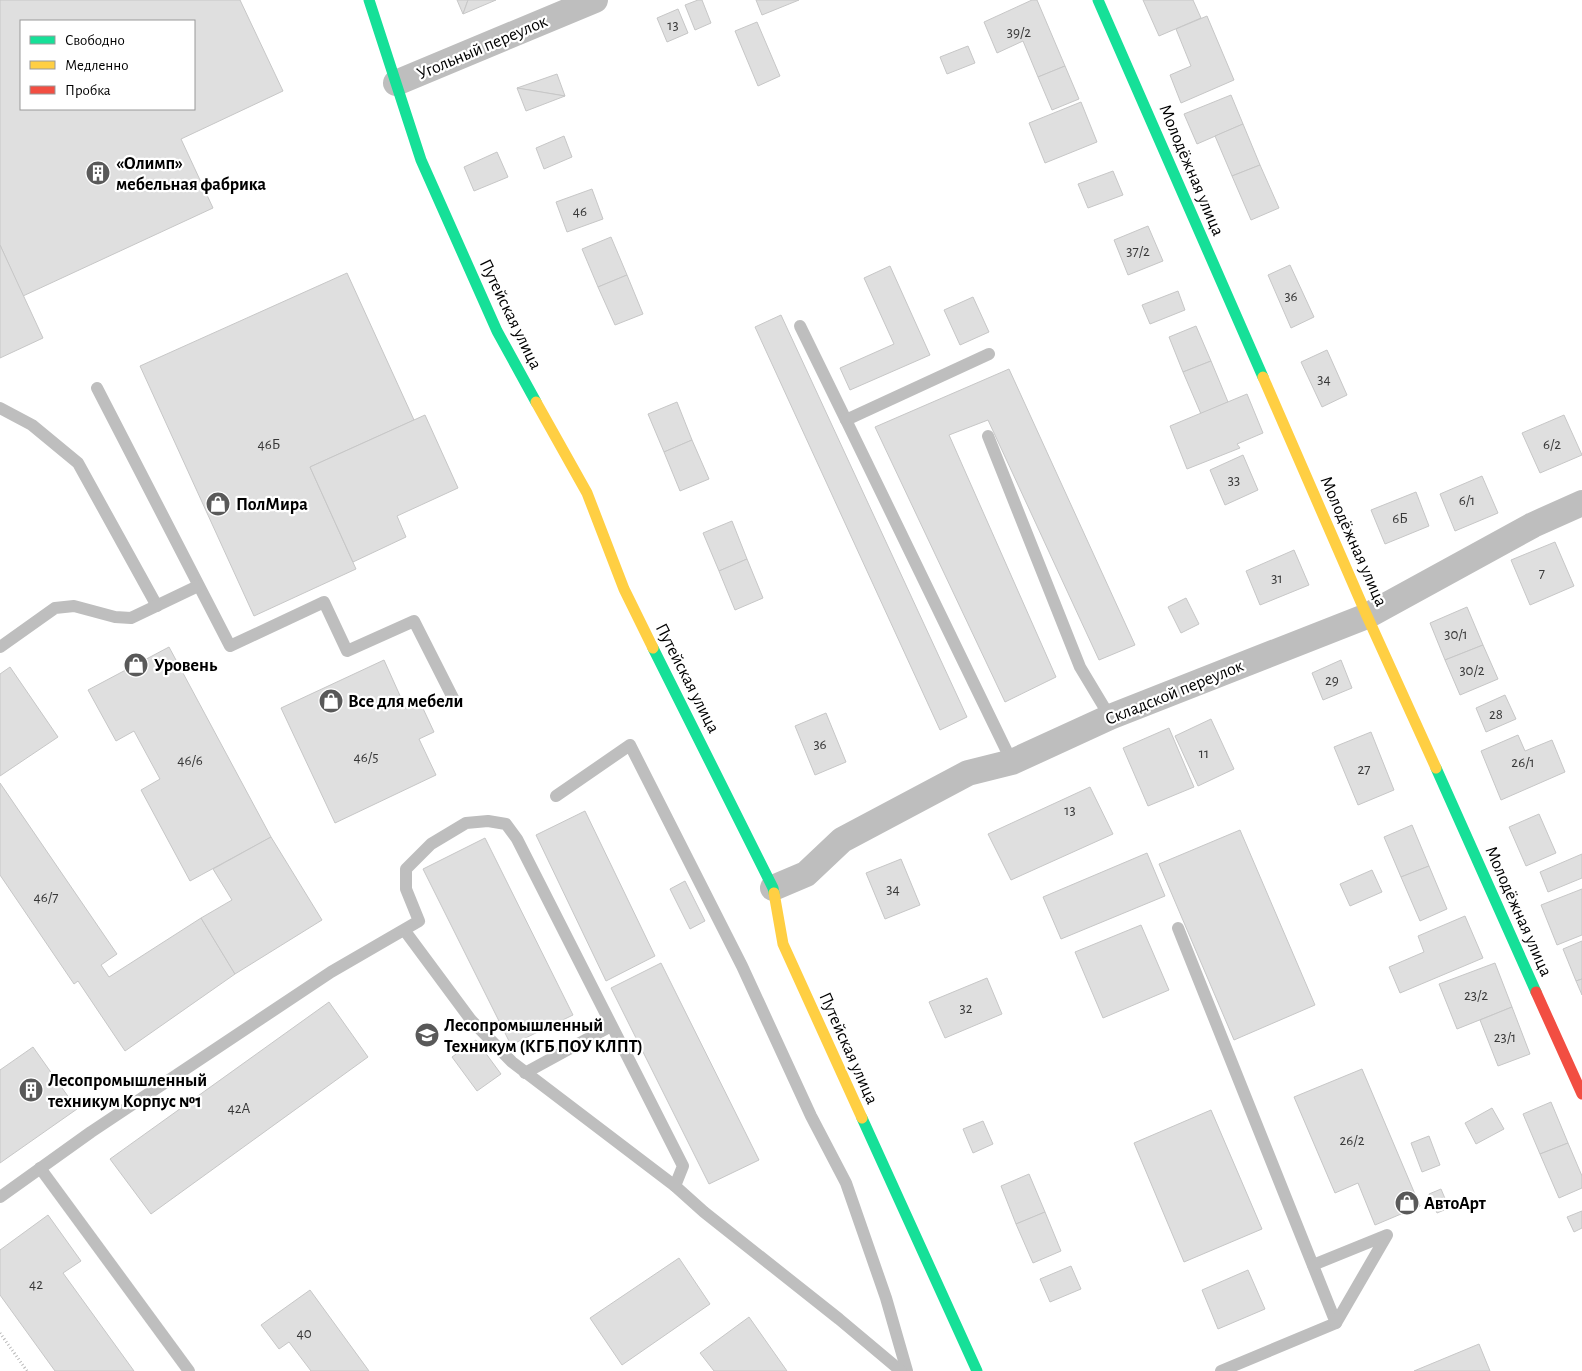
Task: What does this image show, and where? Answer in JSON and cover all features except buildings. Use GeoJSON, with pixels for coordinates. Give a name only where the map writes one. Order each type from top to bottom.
{"type":"FeatureCollection","features":[{"type":"Feature","properties":{"kind":"street","name":"Путейская улица"},"geometry":{"type":"LineString","coordinates":[[369,0],[422,160],[497,332],[587,493],[624,588],[773,888],[783,944],[977,1371]]}},
{"type":"Feature","properties":{"kind":"street","name":"Угольный переулок"},"geometry":{"type":"LineString","coordinates":[[396,83],[595,0]]}},
{"type":"Feature","properties":{"kind":"street","name":"Молодёжная улица"},"geometry":{"type":"LineString","coordinates":[[1098,0],[1367,616],[1582,1094]]}},
{"type":"Feature","properties":{"kind":"street","name":"Складской переулок"},"geometry":{"type":"LineString","coordinates":[[773,888],[806,874],[842,840],[968,773],[1012,762],[1110,717],[1367,616],[1533,525],[1582,503]]}},
{"type":"Feature","properties":{"kind":"lane"},"geometry":{"type":"LineString","coordinates":[[800,326],[1012,762]]}},
{"type":"Feature","properties":{"kind":"lane"},"geometry":{"type":"LineString","coordinates":[[846,420],[989,354]]}},
{"type":"Feature","properties":{"kind":"lane"},"geometry":{"type":"LineString","coordinates":[[97,388],[230,646],[324,602],[347,651],[414,621],[453,698]]}},
{"type":"Feature","properties":{"kind":"lane"},"geometry":{"type":"LineString","coordinates":[[0,408],[32,426],[78,463],[158,606]]}},
{"type":"Feature","properties":{"kind":"lane"},"geometry":{"type":"LineString","coordinates":[[988,436],[1080,667],[1110,717]]}},
{"type":"Feature","properties":{"kind":"lane"},"geometry":{"type":"LineString","coordinates":[[0,647],[55,608],[74,606],[115,617],[131,618],[198,586]]}},
{"type":"Feature","properties":{"kind":"lane"},"geometry":{"type":"LineString","coordinates":[[556,796],[630,745],[742,966],[811,1116],[846,1183],[886,1298],[907,1371]]}},
{"type":"Feature","properties":{"kind":"lane"},"geometry":{"type":"LineString","coordinates":[[0,1197],[91,1132],[331,972],[405,931],[419,921],[406,889],[406,869],[431,844],[466,823],[488,821],[506,824],[518,839],[683,1166],[675,1186]]}},
{"type":"Feature","properties":{"kind":"lane"},"geometry":{"type":"LineString","coordinates":[[1178,928],[1336,1322]]}},
{"type":"Feature","properties":{"kind":"lane"},"geometry":{"type":"LineString","coordinates":[[405,931],[472,1020],[512,1062],[675,1186],[704,1212],[839,1319],[901,1371]]}},
{"type":"Feature","properties":{"kind":"lane"},"geometry":{"type":"LineString","coordinates":[[525,1073],[611,1026]]}},
{"type":"Feature","properties":{"kind":"lane"},"geometry":{"type":"LineString","coordinates":[[40,1168],[189,1371]]}},
{"type":"Feature","properties":{"kind":"lane"},"geometry":{"type":"LineString","coordinates":[[1221,1371],[1336,1322],[1387,1235],[1313,1265]]}},
{"type":"Feature","properties":{"kind":"path"},"geometry":{"type":"LineString","coordinates":[[0,1333],[27,1371]]}},
{"type":"Feature","properties":{"kind":"traffic: fast"},"geometry":{"type":"LineString","coordinates":[[369,0],[421,160],[497,331],[536,402]]}},
{"type":"Feature","properties":{"kind":"traffic: fast"},"geometry":{"type":"LineString","coordinates":[[1098,0],[1263,377]]}},
{"type":"Feature","properties":{"kind":"traffic: fast"},"geometry":{"type":"LineString","coordinates":[[653,648],[774,893]]}},
{"type":"Feature","properties":{"kind":"traffic: fast"},"geometry":{"type":"LineString","coordinates":[[1436,768],[1536,992]]}},
{"type":"Feature","properties":{"kind":"traffic: fast"},"geometry":{"type":"LineString","coordinates":[[862,1118],[977,1371]]}},
{"type":"Feature","properties":{"kind":"traffic: slow"},"geometry":{"type":"LineString","coordinates":[[1263,377],[1367,616],[1436,768]]}},
{"type":"Feature","properties":{"kind":"traffic: slow"},"geometry":{"type":"LineString","coordinates":[[536,402],[587,493],[624,589],[653,648]]}},
{"type":"Feature","properties":{"kind":"traffic: slow"},"geometry":{"type":"LineString","coordinates":[[774,893],[783,944],[862,1118]]}},
{"type":"Feature","properties":{"kind":"traffic: jam"},"geometry":{"type":"LineString","coordinates":[[1536,992],[1582,1094]]}},
{"type":"Feature","properties":{"kind":"place","name":"«Олимп» мебельная фабрика"},"geometry":{"type":"Point","coordinates":[98,173]}},
{"type":"Feature","properties":{"kind":"place","name":"ПолМира"},"geometry":{"type":"Point","coordinates":[218,504]}},
{"type":"Feature","properties":{"kind":"place","name":"Уровень"},"geometry":{"type":"Point","coordinates":[136,665]}},
{"type":"Feature","properties":{"kind":"place","name":"Все для мебели"},"geometry":{"type":"Point","coordinates":[331,701]}},
{"type":"Feature","properties":{"kind":"place","name":"Лесопромышленный Техникум (КГБ ПОУ КЛПТ)"},"geometry":{"type":"Point","coordinates":[427,1035]}},
{"type":"Feature","properties":{"kind":"place","name":"Лесопромышленный техникум Корпус №1"},"geometry":{"type":"Point","coordinates":[31,1090]}},
{"type":"Feature","properties":{"kind":"place","name":"АвтоАрт"},"geometry":{"type":"Point","coordinates":[1407,1203]}}]}
